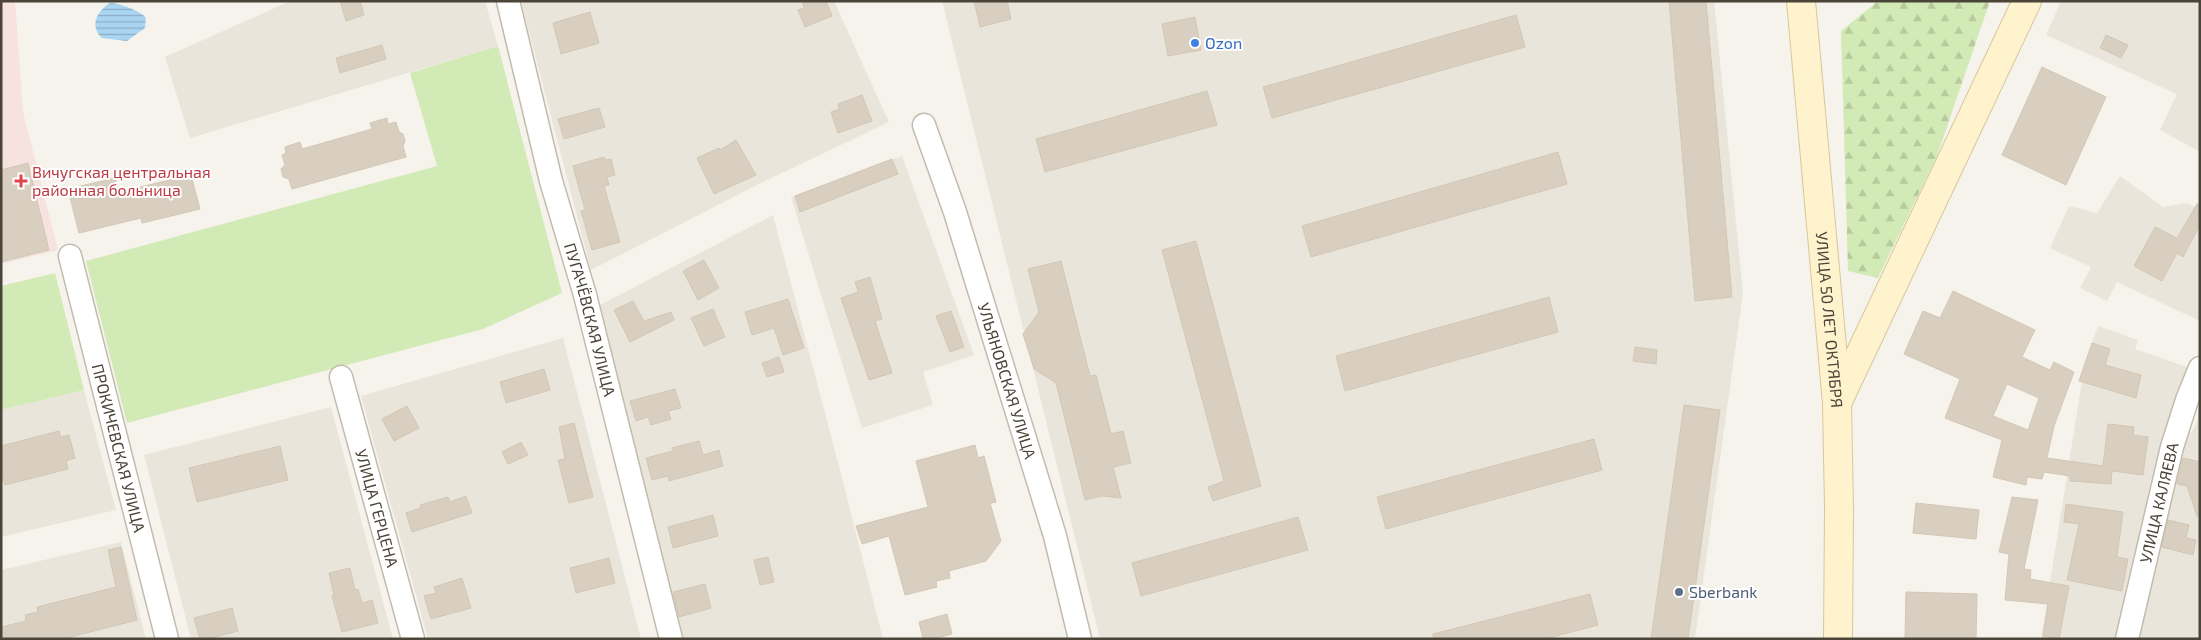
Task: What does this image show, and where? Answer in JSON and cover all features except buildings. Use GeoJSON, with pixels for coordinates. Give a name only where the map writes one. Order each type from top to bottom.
{"type":"FeatureCollection","features":[{"type":"Feature","properties":{"kind":"main road","name":"УЛИЦА 50 ЛЕТ ОКТЯБРЯ"},"geometry":{"type":"LineString","coordinates":[[1801,1],[1837,402],[1840,509],[1838,639]]}},
{"type":"Feature","properties":{"kind":"main road"},"geometry":{"type":"LineString","coordinates":[[1837,402],[2028,1]]}},
{"type":"Feature","properties":{"kind":"street","name":"ПУГАЧЁВСКАЯ УЛИЦА"},"geometry":{"type":"LineString","coordinates":[[508,1],[551,181],[585,295],[671,639]]}},
{"type":"Feature","properties":{"kind":"street","name":"УЛЬЯНОВСКАЯ УЛИЦА"},"geometry":{"type":"LineString","coordinates":[[924,125],[955,212],[1055,536],[1080,639]]}},
{"type":"Feature","properties":{"kind":"street","name":"ПРОКИЧЕВСКАЯ УЛИЦА"},"geometry":{"type":"LineString","coordinates":[[70,256],[167,639]]}},
{"type":"Feature","properties":{"kind":"street","name":"УЛИЦА КАЛЯЕВА"},"geometry":{"type":"LineString","coordinates":[[2126,639],[2172,447],[2187,400],[2200,368]]}},
{"type":"Feature","properties":{"kind":"street","name":"УЛИЦА ГЕРЦЕНА"},"geometry":{"type":"LineString","coordinates":[[341,377],[413,639]]}},
{"type":"Feature","properties":{"kind":"shaded area","name":"Вичугская центральная районная больница"},"geometry":{"type":"Polygon","coordinates":[[[1,1],[15,1],[23,112],[58,250],[1,264],[1,1]]]}},
{"type":"Feature","properties":{"kind":"shaded area"},"geometry":{"type":"Polygon","coordinates":[[[290,1],[485,1],[498,46],[190,138],[165,57],[290,1]]]}},
{"type":"Feature","properties":{"kind":"shaded area"},"geometry":{"type":"Polygon","coordinates":[[[521,1],[834,1],[889,122],[761,183],[591,270],[521,1]]]}},
{"type":"Feature","properties":{"kind":"shaded area"},"geometry":{"type":"Polygon","coordinates":[[[942,1],[1714,1],[1743,293],[1695,639],[1100,639],[942,1]]]}},
{"type":"Feature","properties":{"kind":"shaded area"},"geometry":{"type":"Polygon","coordinates":[[[2061,1],[2200,1],[2200,152],[2160,130],[2177,94],[2046,35],[2061,1]]]}},
{"type":"Feature","properties":{"kind":"shaded area"},"geometry":{"type":"Polygon","coordinates":[[[902,156],[974,355],[923,372],[933,405],[862,428],[791,197],[902,156]]]}},
{"type":"Feature","properties":{"kind":"shaded area"},"geometry":{"type":"Polygon","coordinates":[[[2120,176],[2163,207],[2187,203],[2200,210],[2200,321],[2117,282],[2107,301],[2080,288],[2091,267],[2050,248],[2069,206],[2097,213],[2120,176]]]}},
{"type":"Feature","properties":{"kind":"shaded area"},"geometry":{"type":"Polygon","coordinates":[[[773,215],[883,639],[678,639],[600,305],[773,215]]]}},
{"type":"Feature","properties":{"kind":"shaded area"},"geometry":{"type":"Polygon","coordinates":[[[2098,326],[2138,340],[2135,349],[2187,367],[2152,477],[2116,639],[2041,639],[2085,362],[2098,326]]]}},
{"type":"Feature","properties":{"kind":"shaded area"},"geometry":{"type":"Polygon","coordinates":[[[563,338],[641,639],[428,639],[361,396],[563,338]]]}},
{"type":"Feature","properties":{"kind":"shaded area"},"geometry":{"type":"Polygon","coordinates":[[[84,390],[116,510],[1,537],[1,410],[84,390]]]}},
{"type":"Feature","properties":{"kind":"shaded area"},"geometry":{"type":"Polygon","coordinates":[[[331,407],[393,639],[191,639],[144,455],[331,407]]]}},
{"type":"Feature","properties":{"kind":"shaded area"},"geometry":{"type":"Polygon","coordinates":[[[2200,411],[2200,639],[2138,639],[2183,442],[2195,427],[2200,411]]]}},
{"type":"Feature","properties":{"kind":"shaded area"},"geometry":{"type":"Polygon","coordinates":[[[121,542],[146,639],[1,639],[1,570],[121,542]]]}},
{"type":"Feature","properties":{"kind":"green space"},"geometry":{"type":"Polygon","coordinates":[[[1878,1],[1990,1],[1937,156],[1878,278],[1848,271],[1841,31],[1878,1]]]}},
{"type":"Feature","properties":{"kind":"green space"},"geometry":{"type":"Polygon","coordinates":[[[498,46],[562,293],[483,329],[127,423],[86,261],[437,166],[410,73],[498,46]]]}},
{"type":"Feature","properties":{"kind":"green space"},"geometry":{"type":"Polygon","coordinates":[[[55,273],[84,390],[1,410],[1,286],[55,273]]]}},
{"type":"Feature","properties":{"kind":"water"},"geometry":{"type":"Polygon","coordinates":[[[110,3],[130,8],[143,15],[146,18],[145,28],[127,41],[102,38],[96,29],[96,19],[101,10],[110,3]]]}},
{"type":"Feature","properties":{"kind":"place","name":"Ozon"},"geometry":{"type":"Point","coordinates":[1195,43]}},
{"type":"Feature","properties":{"kind":"place","name":"Вичугская центральная районная больница"},"geometry":{"type":"Point","coordinates":[21,181]}},
{"type":"Feature","properties":{"kind":"place","name":"Sberbank"},"geometry":{"type":"Point","coordinates":[1679,592]}}]}
